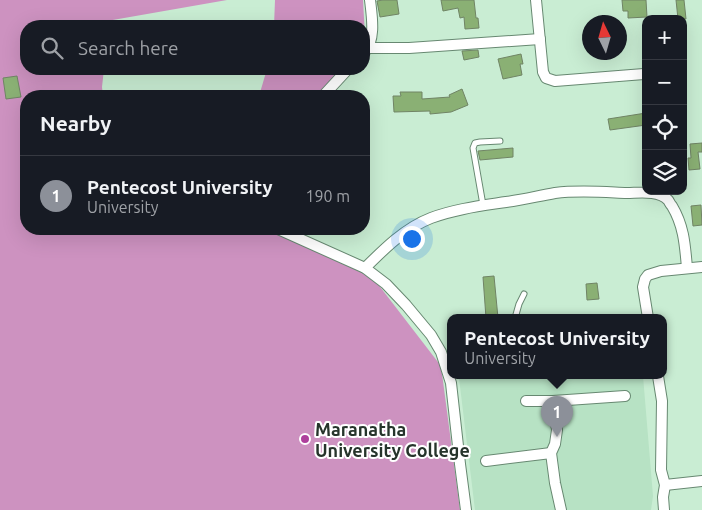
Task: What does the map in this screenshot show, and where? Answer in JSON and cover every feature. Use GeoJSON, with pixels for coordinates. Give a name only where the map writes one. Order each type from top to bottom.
{"type":"FeatureCollection","features":[{"type":"Feature","properties":{"kind":"street"},"geometry":{"type":"LineString","coordinates":[[370,0],[372,36],[370,41]]}},
{"type":"Feature","properties":{"kind":"street"},"geometry":{"type":"LineString","coordinates":[[536,0],[543,72],[546,78],[555,81],[642,74]]}},
{"type":"Feature","properties":{"kind":"street"},"geometry":{"type":"LineString","coordinates":[[370,50],[540,39]]}},
{"type":"Feature","properties":{"kind":"street"},"geometry":{"type":"LineString","coordinates":[[329,90],[343,75]]}},
{"type":"Feature","properties":{"kind":"street"},"geometry":{"type":"LineString","coordinates":[[365,268],[382,251],[407,231],[430,219],[458,210],[579,191],[642,193]]}},
{"type":"Feature","properties":{"kind":"street"},"geometry":{"type":"LineString","coordinates":[[661,195],[667,199],[678,216],[684,240],[687,268]]}},
{"type":"Feature","properties":{"kind":"street"},"geometry":{"type":"LineString","coordinates":[[291,235],[365,268],[386,284],[412,312],[430,336],[441,352],[447,366]]}},
{"type":"Feature","properties":{"kind":"street"},"geometry":{"type":"LineString","coordinates":[[647,314],[643,287],[648,275],[702,267]]}},
{"type":"Feature","properties":{"kind":"street"},"geometry":{"type":"LineString","coordinates":[[450,379],[466,510]]}},
{"type":"Feature","properties":{"kind":"street"},"geometry":{"type":"LineString","coordinates":[[658,379],[662,401],[661,470],[665,486],[663,497],[664,510]]}},
{"type":"Feature","properties":{"kind":"street"},"geometry":{"type":"LineString","coordinates":[[526,401],[625,396]]}},
{"type":"Feature","properties":{"kind":"street"},"geometry":{"type":"LineString","coordinates":[[553,401],[556,430],[555,444],[551,453],[561,510]]}},
{"type":"Feature","properties":{"kind":"street"},"geometry":{"type":"LineString","coordinates":[[486,461],[551,453]]}},
{"type":"Feature","properties":{"kind":"street"},"geometry":{"type":"LineString","coordinates":[[665,486],[702,481]]}},
{"type":"Feature","properties":{"kind":"lane"},"geometry":{"type":"LineString","coordinates":[[483,205],[473,148],[475,143],[500,141]]}},
{"type":"Feature","properties":{"kind":"lane"},"geometry":{"type":"LineString","coordinates":[[516,314],[524,294]]}},
{"type":"Feature","properties":{"kind":"shaded area"},"geometry":{"type":"Polygon","coordinates":[[[0,0],[227,0],[113,20],[20,20],[20,75],[103,75],[102,90],[20,90],[20,235],[292,235],[374,279],[441,366],[460,510],[0,510],[0,0]]]}},
{"type":"Feature","properties":{"kind":"shaded area"},"geometry":{"type":"Polygon","coordinates":[[[275,0],[363,0],[364,20],[274,20],[275,0]]]}},
{"type":"Feature","properties":{"kind":"shaded area"},"geometry":{"type":"Polygon","coordinates":[[[265,75],[335,75],[323,90],[261,90],[265,75]]]}},
{"type":"Feature","properties":{"kind":"shaded area"},"geometry":{"type":"Polygon","coordinates":[[[459,379],[643,379],[653,496],[651,510],[475,510],[459,379]]]}},
{"type":"Feature","properties":{"kind":"building"},"geometry":{"type":"Polygon","coordinates":[[[397,0],[399,14],[380,17],[377,1],[397,0]]]}},
{"type":"Feature","properties":{"kind":"building"},"geometry":{"type":"Polygon","coordinates":[[[441,0],[474,0],[479,28],[465,29],[464,17],[460,18],[458,8],[443,11],[441,0]]]}},
{"type":"Feature","properties":{"kind":"building"},"geometry":{"type":"Polygon","coordinates":[[[622,0],[646,0],[647,15],[628,18],[628,11],[623,11],[622,0]]]}},
{"type":"Feature","properties":{"kind":"building"},"geometry":{"type":"Polygon","coordinates":[[[676,0],[684,0],[686,15],[678,15],[676,0]]]}},
{"type":"Feature","properties":{"kind":"building"},"geometry":{"type":"Polygon","coordinates":[[[478,50],[479,57],[464,60],[462,51],[478,50]]]}},
{"type":"Feature","properties":{"kind":"building"},"geometry":{"type":"Polygon","coordinates":[[[521,54],[523,64],[520,64],[522,75],[503,79],[498,59],[521,54]]]}},
{"type":"Feature","properties":{"kind":"building"},"geometry":{"type":"Polygon","coordinates":[[[17,76],[20,97],[6,99],[3,78],[17,76]]]}},
{"type":"Feature","properties":{"kind":"building"},"geometry":{"type":"Polygon","coordinates":[[[462,89],[468,105],[451,112],[430,114],[430,111],[394,112],[393,96],[401,96],[400,92],[422,92],[422,99],[450,97],[449,95],[462,89]]]}},
{"type":"Feature","properties":{"kind":"building"},"geometry":{"type":"Polygon","coordinates":[[[642,114],[642,126],[610,130],[608,119],[642,114]]]}},
{"type":"Feature","properties":{"kind":"building"},"geometry":{"type":"Polygon","coordinates":[[[702,143],[702,152],[698,152],[700,169],[689,170],[688,158],[691,158],[690,144],[702,143]]]}},
{"type":"Feature","properties":{"kind":"building"},"geometry":{"type":"Polygon","coordinates":[[[513,148],[513,157],[480,160],[478,151],[513,148]]]}},
{"type":"Feature","properties":{"kind":"building"},"geometry":{"type":"Polygon","coordinates":[[[701,205],[702,225],[693,226],[691,206],[701,205]]]}},
{"type":"Feature","properties":{"kind":"building"},"geometry":{"type":"Polygon","coordinates":[[[494,276],[498,314],[486,314],[483,277],[494,276]]]}},
{"type":"Feature","properties":{"kind":"building"},"geometry":{"type":"Polygon","coordinates":[[[597,283],[599,299],[587,300],[586,284],[597,283]]]}},
{"type":"Feature","properties":{"kind":"place","name":"Pentecost University"},"geometry":{"type":"Point","coordinates":[557,437]}},
{"type":"Feature","properties":{"kind":"place","name":"Maranatha University College"},"geometry":{"type":"Point","coordinates":[305,439]}}]}
